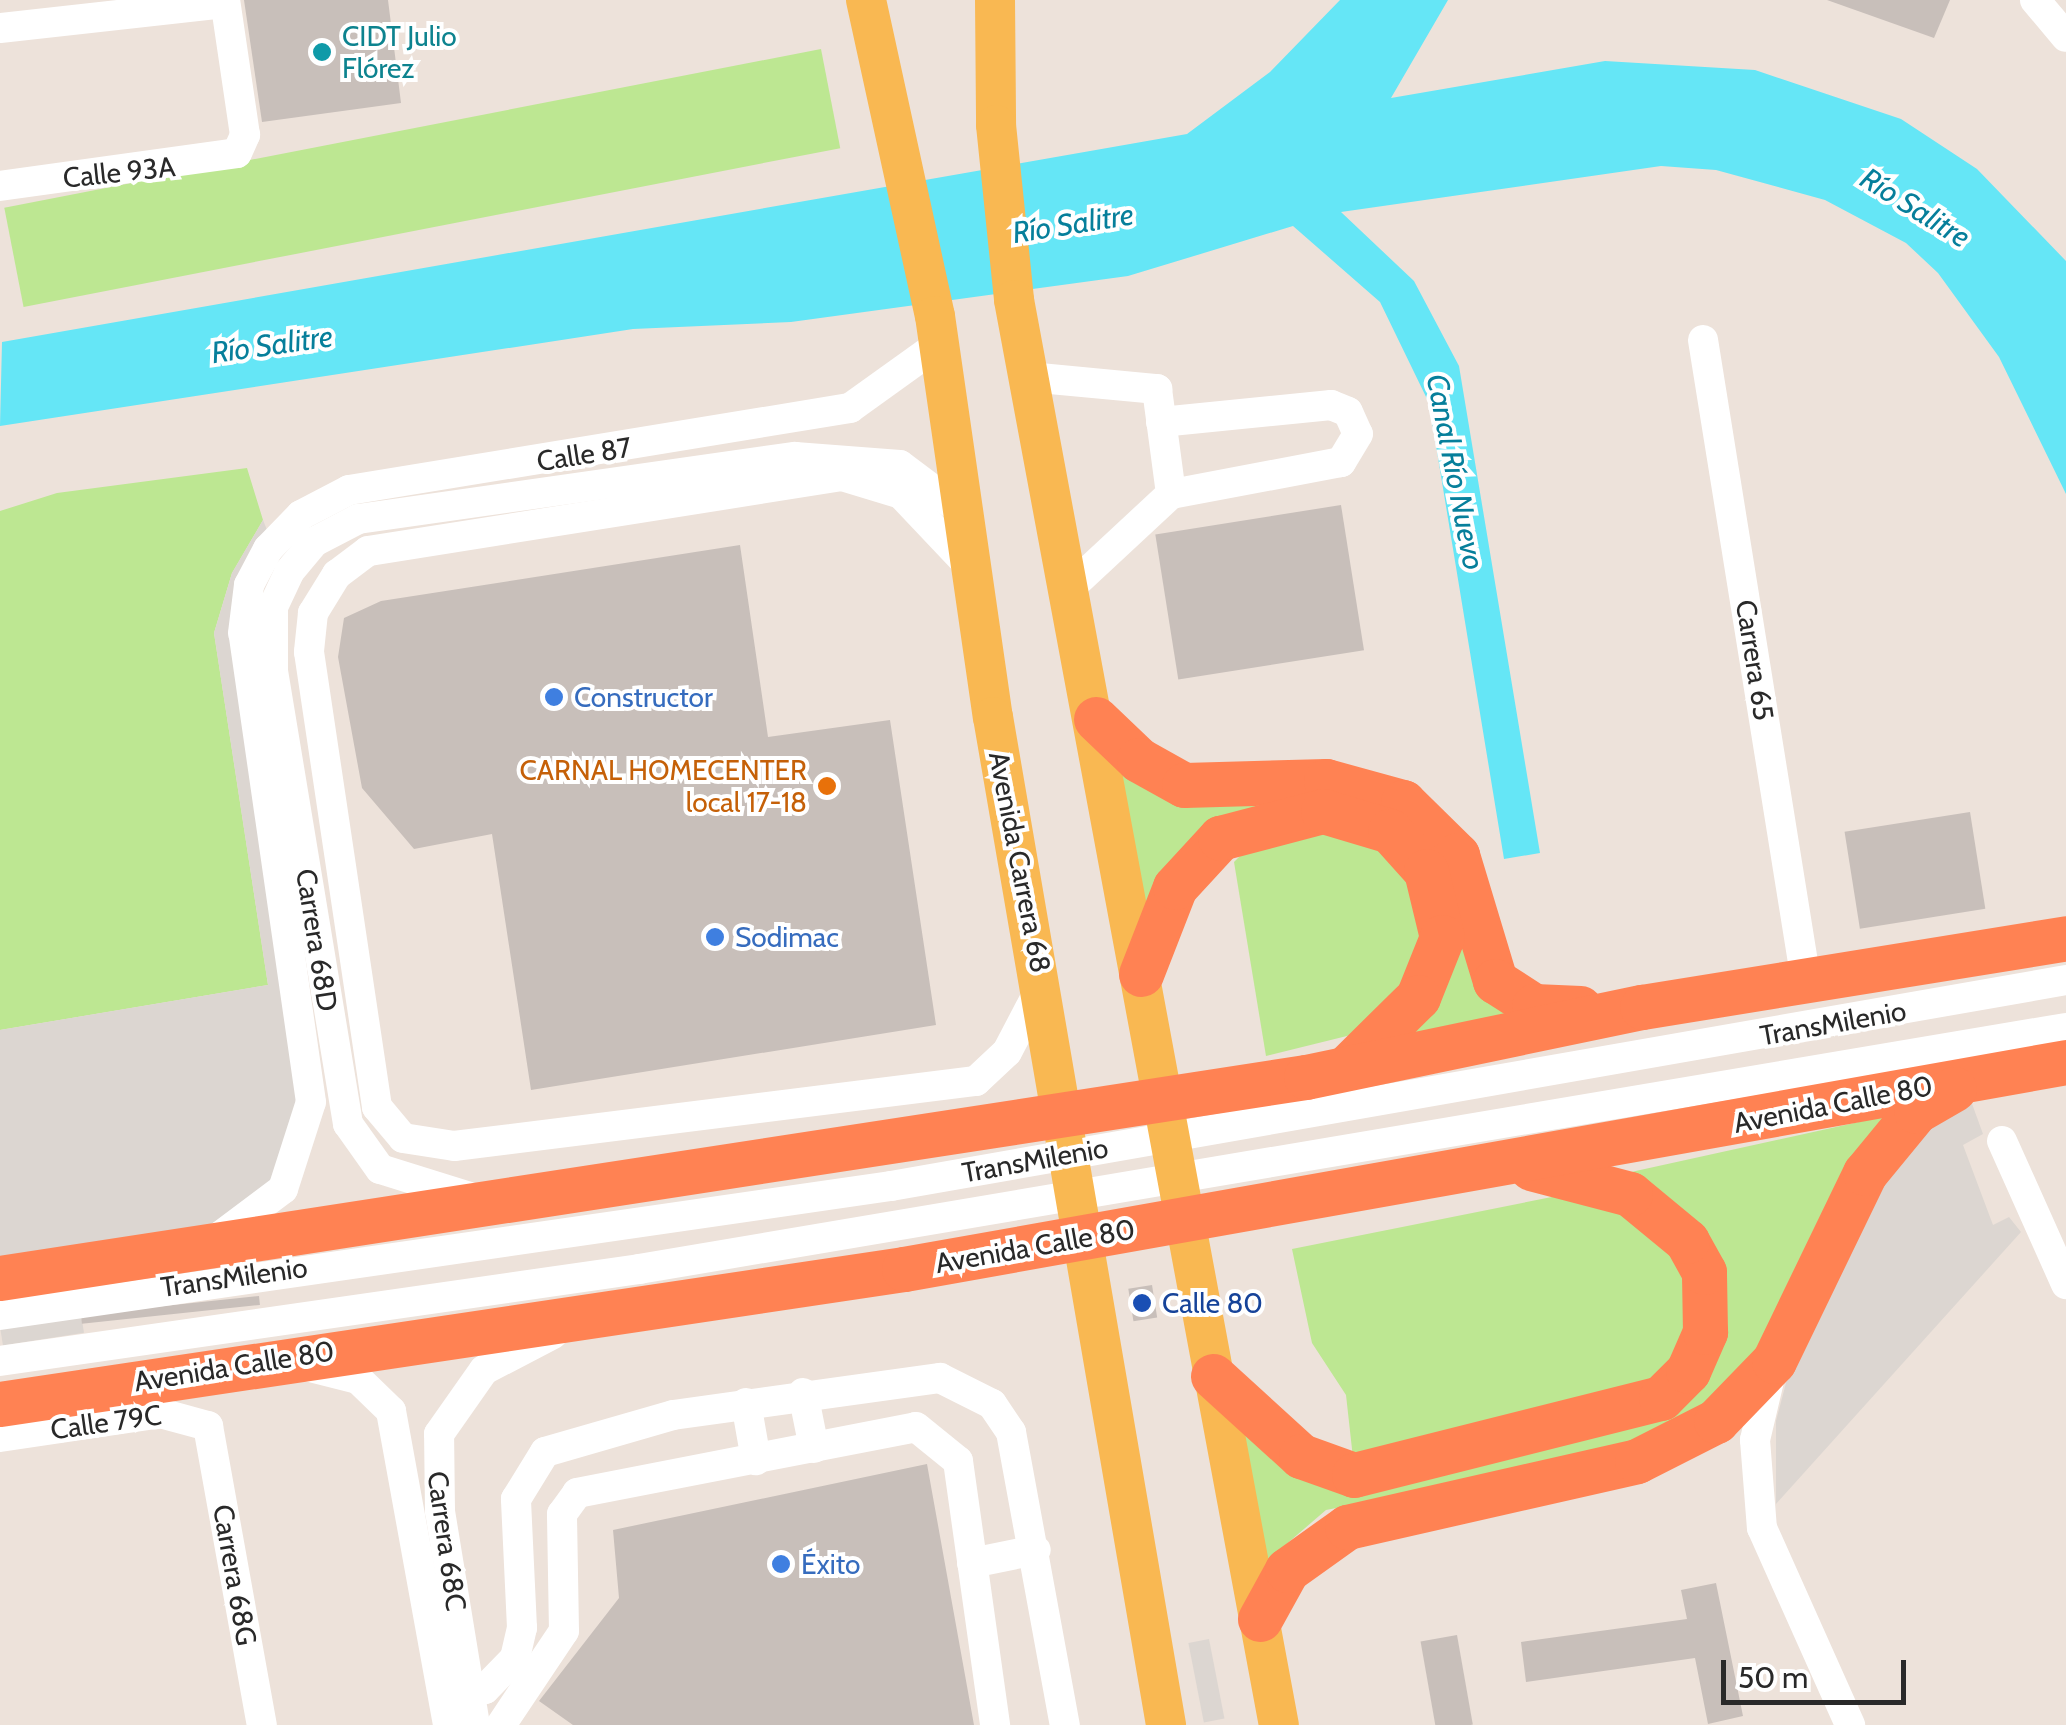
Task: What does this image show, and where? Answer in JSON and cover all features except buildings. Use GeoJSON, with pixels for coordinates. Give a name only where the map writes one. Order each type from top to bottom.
{"type":"FeatureCollection","features":[{"type":"Feature","properties":{"kind":"highway"},"geometry":{"type":"LineString","coordinates":[[1096,719],[1138,760],[1184,785],[1326,781],[1403,802],[1456,855],[1477,904],[1483,963],[1505,990],[1555,1008],[1642,1007]]}},
{"type":"Feature","properties":{"kind":"highway"},"geometry":{"type":"LineString","coordinates":[[1141,974],[1175,886],[1220,838],[1323,811],[1390,831],[1433,885],[1442,938],[1418,997],[1330,1086]]}},
{"type":"Feature","properties":{"kind":"highway"},"geometry":{"type":"LineString","coordinates":[[0,1278],[884,1142],[1330,1086],[1642,1007],[2066,938]]}},
{"type":"Feature","properties":{"kind":"highway","name":"Avenida Calle 80"},"geometry":{"type":"LineString","coordinates":[[3,1408],[262,1359],[590,1318],[904,1269],[1355,1168],[1514,1164],[2066,1062]]}},
{"type":"Feature","properties":{"kind":"highway"},"geometry":{"type":"LineString","coordinates":[[1260,1618],[1288,1570],[1347,1527],[1637,1461],[1716,1421],[1774,1361],[1865,1173],[1916,1111],[1974,1078]]}},
{"type":"Feature","properties":{"kind":"highway"},"geometry":{"type":"LineString","coordinates":[[1212,1376],[1291,1449],[1354,1475],[1660,1398],[1688,1371],[1705,1332],[1704,1272],[1687,1240],[1630,1194],[1514,1164]]}},
{"type":"Feature","properties":{"kind":"main road","name":"Avenida Carrera 68"},"geometry":{"type":"LineString","coordinates":[[866,0],[900,140],[937,330],[972,569],[1166,1725]]}},
{"type":"Feature","properties":{"kind":"main road"},"geometry":{"type":"LineString","coordinates":[[995,0],[996,125],[1014,300],[1096,719],[1212,1376],[1279,1725]]}},
{"type":"Feature","properties":{"kind":"street"},"geometry":{"type":"LineString","coordinates":[[2035,0],[2066,37]]}},
{"type":"Feature","properties":{"kind":"street"},"geometry":{"type":"LineString","coordinates":[[0,28],[225,1]]}},
{"type":"Feature","properties":{"kind":"street","name":"Calle 93A"},"geometry":{"type":"LineString","coordinates":[[0,186],[237,153],[245,135],[225,1]]}},
{"type":"Feature","properties":{"kind":"street","name":"Calle 87"},"geometry":{"type":"LineString","coordinates":[[249,585],[281,533],[349,490],[850,408],[937,330]]}},
{"type":"Feature","properties":{"kind":"street","name":"Carrera 65"},"geometry":{"type":"LineString","coordinates":[[1703,340],[1806,981]]}},
{"type":"Feature","properties":{"kind":"street"},"geometry":{"type":"LineString","coordinates":[[1029,377],[1157,389],[1173,423],[1180,493]]}},
{"type":"Feature","properties":{"kind":"street"},"geometry":{"type":"LineString","coordinates":[[1070,588],[1180,493],[1341,462],[1358,434],[1348,412],[1330,405],[1173,423]]}},
{"type":"Feature","properties":{"kind":"street","name":"Calle 87"},"geometry":{"type":"LineString","coordinates":[[289,572],[314,542],[358,519],[795,457],[900,465],[964,513]]}},
{"type":"Feature","properties":{"kind":"street"},"geometry":{"type":"LineString","coordinates":[[972,569],[901,494],[842,476],[368,551],[337,574],[312,613],[308,652],[376,1107],[404,1138],[454,1146],[976,1081],[1007,1052],[1043,982]]}},
{"type":"Feature","properties":{"kind":"street","name":"Carrera 68D"},"geometry":{"type":"LineString","coordinates":[[289,572],[273,607],[273,670],[348,1124],[380,1169],[412,1185],[508,1200]]}},
{"type":"Feature","properties":{"kind":"street","name":"Carrera 68D"},"geometry":{"type":"LineString","coordinates":[[208,1244],[283,1190],[310,1102],[243,633],[249,585]]}},
{"type":"Feature","properties":{"kind":"street","name":"TransMilenio"},"geometry":{"type":"LineString","coordinates":[[0,1314],[891,1186],[1330,1086],[2066,980]]}},
{"type":"Feature","properties":{"kind":"street","name":"TransMilenio"},"geometry":{"type":"LineString","coordinates":[[3,1408],[896,1224],[1355,1168],[2066,1028]]}},
{"type":"Feature","properties":{"kind":"street"},"geometry":{"type":"LineString","coordinates":[[2002,1141],[2052,1218],[2066,1284]]}},
{"type":"Feature","properties":{"kind":"street","name":"Carrera 68C"},"geometry":{"type":"LineString","coordinates":[[427,1514],[438,1434],[463,1392],[508,1355],[590,1318]]}},
{"type":"Feature","properties":{"kind":"street","name":"Carrera 68C"},"geometry":{"type":"LineString","coordinates":[[262,1359],[343,1373],[381,1396],[427,1514],[454,1707],[474,1725]]}},
{"type":"Feature","properties":{"kind":"street"},"geometry":{"type":"LineString","coordinates":[[1774,1361],[1754,1475],[1780,1568],[1850,1725]]}},
{"type":"Feature","properties":{"kind":"street"},"geometry":{"type":"LineString","coordinates":[[454,1707],[506,1670],[522,1628],[516,1499],[528,1468],[560,1444],[746,1402],[940,1378],[964,1384],[1011,1432],[1066,1725]]}},
{"type":"Feature","properties":{"kind":"street"},"geometry":{"type":"LineString","coordinates":[[803,1393],[814,1448]]}},
{"type":"Feature","properties":{"kind":"street"},"geometry":{"type":"LineString","coordinates":[[746,1402],[756,1460]]}},
{"type":"Feature","properties":{"kind":"street","name":"Calle 79C"},"geometry":{"type":"LineString","coordinates":[[3,1408],[160,1412],[208,1426]]}},
{"type":"Feature","properties":{"kind":"street","name":"Carrera 68G"},"geometry":{"type":"LineString","coordinates":[[208,1426],[262,1725]]}},
{"type":"Feature","properties":{"kind":"street"},"geometry":{"type":"LineString","coordinates":[[501,1725],[564,1631],[567,1502],[916,1427],[934,1434],[958,1461],[995,1725]]}},
{"type":"Feature","properties":{"kind":"street"},"geometry":{"type":"LineString","coordinates":[[972,1563],[1036,1550]]}},
{"type":"Feature","properties":{"kind":"street"},"geometry":{"type":"LineString","coordinates":[[522,1628],[564,1631]]}},
{"type":"Feature","properties":{"kind":"green space"},"geometry":{"type":"Polygon","coordinates":[[[821,49],[840,148],[24,307],[4,208],[821,49]]]}},
{"type":"Feature","properties":{"kind":"green space"},"geometry":{"type":"Polygon","coordinates":[[[247,468],[263,520],[232,573],[214,633],[268,985],[0,1030],[0,511],[57,493],[247,468]]]}},
{"type":"Feature","properties":{"kind":"green space"},"geometry":{"type":"Polygon","coordinates":[[[1115,750],[1221,806],[1264,806],[1145,905],[1115,750]]]}},
{"type":"Feature","properties":{"kind":"green space"},"geometry":{"type":"Polygon","coordinates":[[[1352,830],[1417,879],[1421,961],[1355,1034],[1266,1056],[1234,862],[1260,836],[1352,830]]]}},
{"type":"Feature","properties":{"kind":"green space"},"geometry":{"type":"Polygon","coordinates":[[[1459,931],[1472,979],[1517,1019],[1394,1038],[1459,931]]]}},
{"type":"Feature","properties":{"kind":"green space"},"geometry":{"type":"Polygon","coordinates":[[[1886,1116],[1765,1337],[1713,1406],[1611,1455],[1326,1510],[1262,1565],[1235,1414],[1284,1459],[1628,1427],[1721,1347],[1727,1312],[1722,1274],[1622,1174],[1886,1116]]]}},
{"type":"Feature","properties":{"kind":"green space"},"geometry":{"type":"Polygon","coordinates":[[[1577,1192],[1608,1198],[1682,1252],[1692,1336],[1637,1394],[1353,1458],[1346,1395],[1312,1343],[1292,1249],[1577,1192]]]}},
{"type":"Feature","properties":{"kind":"shaded area"},"geometry":{"type":"Polygon","coordinates":[[[263,520],[269,535],[237,590],[301,1083],[291,1151],[258,1201],[204,1228],[0,1258],[0,1030],[268,985],[214,633],[232,573],[263,520]]]}},
{"type":"Feature","properties":{"kind":"shaded area"},"geometry":{"type":"Polygon","coordinates":[[[1971,1101],[1983,1134],[1963,1145],[1993,1225],[2009,1217],[2021,1232],[1776,1504],[1776,1421],[1792,1360],[1886,1168],[1910,1137],[1971,1101]]]}},
{"type":"Feature","properties":{"kind":"shaded area"},"geometry":{"type":"Polygon","coordinates":[[[81,1314],[84,1333],[3,1346],[0,1327],[81,1314]]]}},
{"type":"Feature","properties":{"kind":"shaded area"},"geometry":{"type":"Polygon","coordinates":[[[1209,1639],[1224,1719],[1204,1723],[1188,1643],[1209,1639]]]}},
{"type":"Feature","properties":{"kind":"water"},"geometry":{"type":"Polygon","coordinates":[[[1340,0],[1448,0],[1391,98],[1605,61],[1755,70],[1901,119],[1977,169],[2066,261],[2066,494],[1999,357],[1938,273],[1906,243],[1825,200],[1716,170],[1661,166],[1341,212],[1414,281],[1459,366],[1540,853],[1504,859],[1429,403],[1380,302],[1293,226],[1128,276],[791,322],[633,329],[0,426],[2,342],[1187,134],[1270,72],[1340,0]]]}},
{"type":"Feature","properties":{"kind":"place","name":"CIDT Julio Flórez"},"geometry":{"type":"Point","coordinates":[322,52]}},
{"type":"Feature","properties":{"kind":"place","name":"Constructor"},"geometry":{"type":"Point","coordinates":[554,697]}},
{"type":"Feature","properties":{"kind":"place","name":"CARNAL HOMECENTER local 17-18"},"geometry":{"type":"Point","coordinates":[827,786]}},
{"type":"Feature","properties":{"kind":"place","name":"Sodimac"},"geometry":{"type":"Point","coordinates":[715,937]}},
{"type":"Feature","properties":{"kind":"place","name":"Calle 80"},"geometry":{"type":"Point","coordinates":[1142,1303]}},
{"type":"Feature","properties":{"kind":"place","name":"Éxito"},"geometry":{"type":"Point","coordinates":[781,1564]}},
{"type":"Feature","properties":{"kind":"water label","name":"Río Salitre"},"geometry":{"type":"Point","coordinates":[1915,208]}},
{"type":"Feature","properties":{"kind":"water label","name":"Río Salitre"},"geometry":{"type":"Point","coordinates":[1073,224]}},
{"type":"Feature","properties":{"kind":"water label","name":"Río Salitre"},"geometry":{"type":"Point","coordinates":[272,345]}},
{"type":"Feature","properties":{"kind":"water label","name":"Canal Río Nuevo"},"geometry":{"type":"Point","coordinates":[1455,472]}}]}
